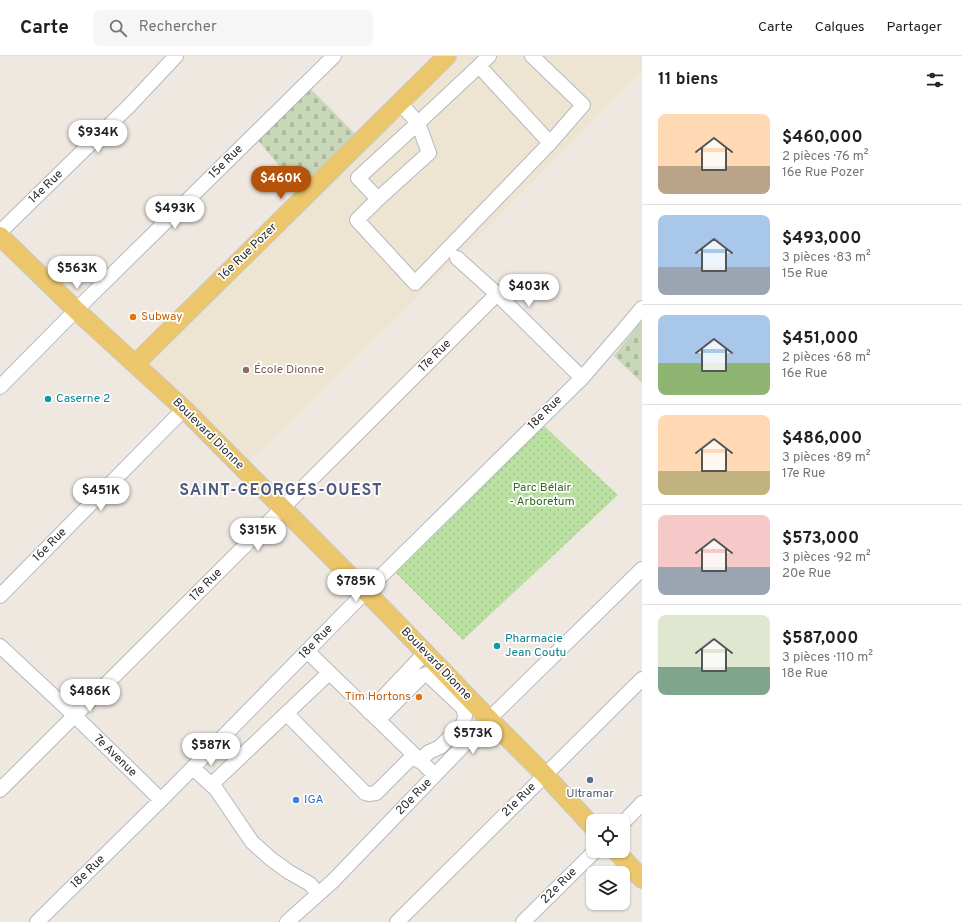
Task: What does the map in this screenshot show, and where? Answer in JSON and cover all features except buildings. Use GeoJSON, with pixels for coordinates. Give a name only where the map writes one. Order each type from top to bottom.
{"type":"FeatureCollection","features":[{"type":"Feature","properties":{"kind":"main road","name":"16e Rue Pozer"},"geometry":{"type":"LineString","coordinates":[[135,364],[447,56]]}},
{"type":"Feature","properties":{"kind":"main road","name":"Boulevard Dionne"},"geometry":{"type":"LineString","coordinates":[[0,236],[76,310],[184,409],[366,591],[545,775],[586,819]]}},
{"type":"Feature","properties":{"kind":"main road"},"geometry":{"type":"LineString","coordinates":[[622,858],[642,879]]}},
{"type":"Feature","properties":{"kind":"street","name":"14e Rue"},"geometry":{"type":"LineString","coordinates":[[0,232],[130,105],[176,56]]}},
{"type":"Feature","properties":{"kind":"street","name":"15e Rue"},"geometry":{"type":"LineString","coordinates":[[0,387],[334,56]]}},
{"type":"Feature","properties":{"kind":"street"},"geometry":{"type":"LineString","coordinates":[[378,200],[358,178],[490,56]]}},
{"type":"Feature","properties":{"kind":"street"},"geometry":{"type":"LineString","coordinates":[[400,103],[418,123],[428,153],[357,220],[415,283],[550,143],[583,105],[532,56]]}},
{"type":"Feature","properties":{"kind":"street"},"geometry":{"type":"LineString","coordinates":[[479,66],[550,143]]}},
{"type":"Feature","properties":{"kind":"street"},"geometry":{"type":"LineString","coordinates":[[457,258],[497,294],[582,378]]}},
{"type":"Feature","properties":{"kind":"street","name":"17e Rue"},"geometry":{"type":"LineString","coordinates":[[0,790],[497,294]]}},
{"type":"Feature","properties":{"kind":"street","name":"18e Rue"},"geometry":{"type":"LineString","coordinates":[[36,922],[161,800],[366,591],[582,378],[642,308]]}},
{"type":"Feature","properties":{"kind":"street","name":"16e Rue"},"geometry":{"type":"LineString","coordinates":[[0,596],[184,409]]}},
{"type":"Feature","properties":{"kind":"street","name":"20e Rue"},"geometry":{"type":"LineString","coordinates":[[287,922],[333,881],[489,719],[642,569]]}},
{"type":"Feature","properties":{"kind":"street","name":"7e Avenue"},"geometry":{"type":"LineString","coordinates":[[0,646],[75,716],[161,800]]}},
{"type":"Feature","properties":{"kind":"street"},"geometry":{"type":"LineString","coordinates":[[307,651],[435,775]]}},
{"type":"Feature","properties":{"kind":"street"},"geometry":{"type":"LineString","coordinates":[[374,716],[425,653]]}},
{"type":"Feature","properties":{"kind":"street"},"geometry":{"type":"LineString","coordinates":[[211,785],[330,673]]}},
{"type":"Feature","properties":{"kind":"street"},"geometry":{"type":"LineString","coordinates":[[287,714],[365,793],[369,794],[376,793],[416,758],[440,747],[464,722],[465,715],[463,708],[427,674],[422,676],[374,716]]}},
{"type":"Feature","properties":{"kind":"street","name":"21e Rue"},"geometry":{"type":"LineString","coordinates":[[397,922],[642,679]]}},
{"type":"Feature","properties":{"kind":"street"},"geometry":{"type":"LineString","coordinates":[[193,768],[222,798],[252,842],[271,859],[289,872],[310,884],[318,894]]}},
{"type":"Feature","properties":{"kind":"street"},"geometry":{"type":"LineString","coordinates":[[630,816],[642,803]]}},
{"type":"Feature","properties":{"kind":"street","name":"22e Rue"},"geometry":{"type":"LineString","coordinates":[[523,922],[588,858]]}},
{"type":"Feature","properties":{"kind":"shaded area"},"geometry":{"type":"Polygon","coordinates":[[[446,56],[642,56],[642,71],[467,248],[243,468],[135,364],[446,56]]]}},
{"type":"Feature","properties":{"kind":"green space"},"geometry":{"type":"Polygon","coordinates":[[[310,88],[362,141],[306,198],[256,138],[310,88]]]}},
{"type":"Feature","properties":{"kind":"green space"},"geometry":{"type":"Polygon","coordinates":[[[642,320],[642,383],[614,356],[642,320]]]}},
{"type":"Feature","properties":{"kind":"green space","name":"Parc Bélair - Arboretum"},"geometry":{"type":"Polygon","coordinates":[[[541,423],[618,495],[463,640],[394,571],[541,423]]]}},
{"type":"Feature","properties":{"kind":"place","name":"Subway"},"geometry":{"type":"Point","coordinates":[133,317]}},
{"type":"Feature","properties":{"kind":"place","name":"École Dionne"},"geometry":{"type":"Point","coordinates":[246,370]}},
{"type":"Feature","properties":{"kind":"place","name":"Caserne 2"},"geometry":{"type":"Point","coordinates":[48,399]}},
{"type":"Feature","properties":{"kind":"place","name":"Pharmacie Jean Coutu"},"geometry":{"type":"Point","coordinates":[497,646]}},
{"type":"Feature","properties":{"kind":"place","name":"Tim Hortons"},"geometry":{"type":"Point","coordinates":[419,697]}},
{"type":"Feature","properties":{"kind":"place","name":"Ultramar"},"geometry":{"type":"Point","coordinates":[590,780]}},
{"type":"Feature","properties":{"kind":"place","name":"IGA"},"geometry":{"type":"Point","coordinates":[296,800]}},
{"type":"Feature","properties":{"kind":"district","name":"SAINT-GEORGES-OUEST"},"geometry":{"type":"Point","coordinates":[281,491]}}]}
